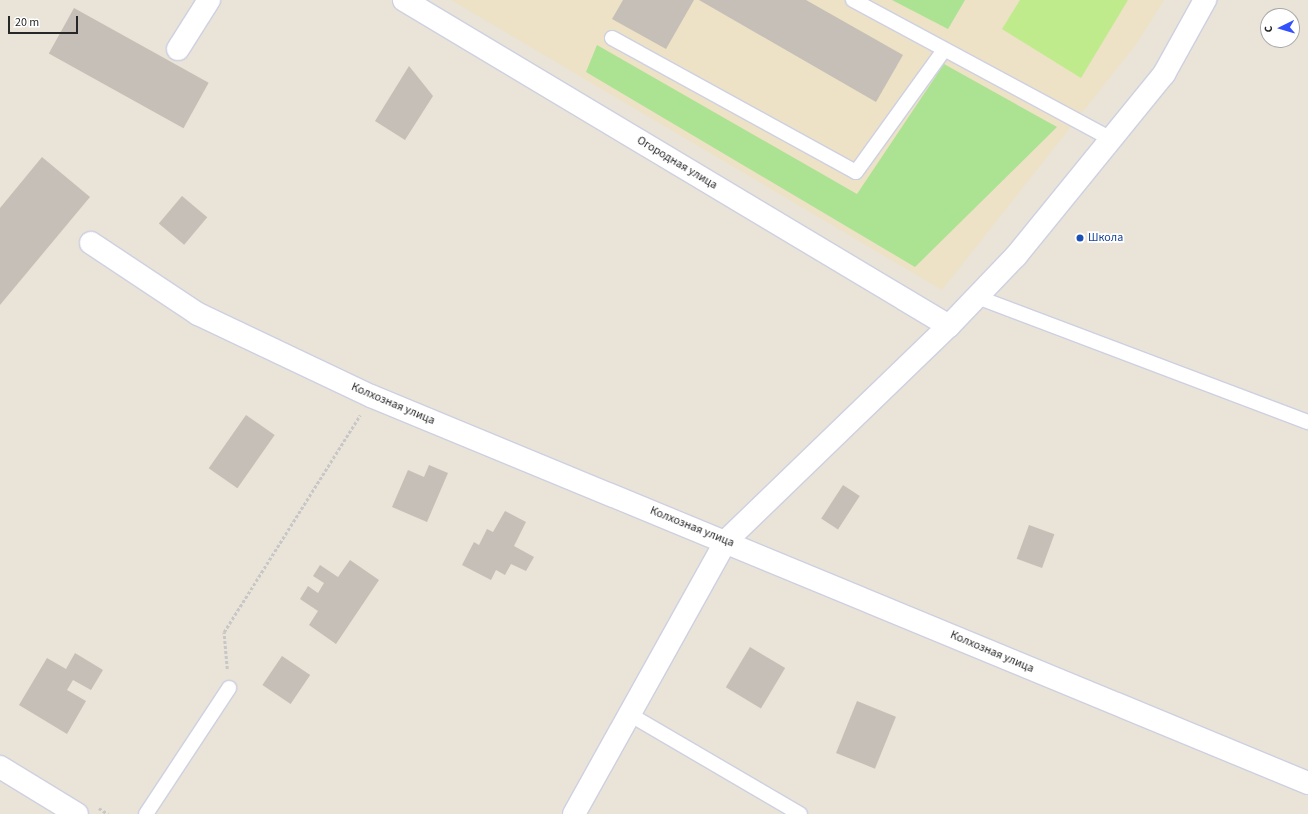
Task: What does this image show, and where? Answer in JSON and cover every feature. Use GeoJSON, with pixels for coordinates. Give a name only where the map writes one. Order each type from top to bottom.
{"type":"FeatureCollection","features":[{"type":"Feature","properties":{"kind":"street"},"geometry":{"type":"LineString","coordinates":[[178,49],[209,0]]}},
{"type":"Feature","properties":{"kind":"street","name":"Огородная улица"},"geometry":{"type":"LineString","coordinates":[[404,0],[949,326]]}},
{"type":"Feature","properties":{"kind":"street"},"geometry":{"type":"LineString","coordinates":[[574,814],[726,541],[949,326],[1016,256],[1164,74],[1204,0]]}},
{"type":"Feature","properties":{"kind":"street","name":"Колхозная улица"},"geometry":{"type":"LineString","coordinates":[[91,243],[198,314],[372,396],[726,541],[1308,783]]}},
{"type":"Feature","properties":{"kind":"street"},"geometry":{"type":"LineString","coordinates":[[0,767],[76,814]]}},
{"type":"Feature","properties":{"kind":"lane"},"geometry":{"type":"LineString","coordinates":[[854,0],[1111,139]]}},
{"type":"Feature","properties":{"kind":"lane"},"geometry":{"type":"LineString","coordinates":[[612,38],[856,172],[944,50]]}},
{"type":"Feature","properties":{"kind":"lane"},"geometry":{"type":"LineString","coordinates":[[977,297],[1308,422]]}},
{"type":"Feature","properties":{"kind":"lane"},"geometry":{"type":"LineString","coordinates":[[146,814],[229,688]]}},
{"type":"Feature","properties":{"kind":"lane"},"geometry":{"type":"LineString","coordinates":[[629,714],[800,814]]}},
{"type":"Feature","properties":{"kind":"path"},"geometry":{"type":"LineString","coordinates":[[229,688],[224,632],[372,396]]}},
{"type":"Feature","properties":{"kind":"shaded area"},"geometry":{"type":"Polygon","coordinates":[[[451,0],[1164,0],[1137,43],[942,290],[451,0]]]}},
{"type":"Feature","properties":{"kind":"green space"},"geometry":{"type":"Polygon","coordinates":[[[892,0],[965,0],[948,29],[892,0]]]}},
{"type":"Feature","properties":{"kind":"green space"},"geometry":{"type":"Polygon","coordinates":[[[1020,0],[1128,0],[1081,78],[1002,29],[1020,0]]]}},
{"type":"Feature","properties":{"kind":"green space"},"geometry":{"type":"Polygon","coordinates":[[[597,45],[857,194],[944,64],[1057,127],[915,267],[586,72],[597,45]]]}},
{"type":"Feature","properties":{"kind":"building"},"geometry":{"type":"Polygon","coordinates":[[[623,0],[694,0],[666,49],[612,19],[623,0]]]}},
{"type":"Feature","properties":{"kind":"building"},"geometry":{"type":"Polygon","coordinates":[[[699,0],[806,0],[903,55],[876,102],[699,0]]]}},
{"type":"Feature","properties":{"kind":"building"},"geometry":{"type":"Polygon","coordinates":[[[74,8],[209,83],[183,128],[49,53],[74,8]]]}},
{"type":"Feature","properties":{"kind":"building"},"geometry":{"type":"Polygon","coordinates":[[[409,66],[433,96],[405,140],[375,121],[409,66]]]}},
{"type":"Feature","properties":{"kind":"building"},"geometry":{"type":"Polygon","coordinates":[[[42,157],[90,197],[0,305],[0,208],[42,157]]]}},
{"type":"Feature","properties":{"kind":"building"},"geometry":{"type":"Polygon","coordinates":[[[182,196],[207,217],[184,245],[159,224],[182,196]]]}},
{"type":"Feature","properties":{"kind":"building"},"geometry":{"type":"Polygon","coordinates":[[[246,415],[275,435],[237,488],[209,468],[246,415]]]}},
{"type":"Feature","properties":{"kind":"building"},"geometry":{"type":"Polygon","coordinates":[[[429,465],[448,473],[427,522],[392,507],[408,470],[424,477],[429,465]]]}},
{"type":"Feature","properties":{"kind":"building"},"geometry":{"type":"Polygon","coordinates":[[[843,485],[860,496],[838,529],[821,519],[843,485]]]}},
{"type":"Feature","properties":{"kind":"building"},"geometry":{"type":"Polygon","coordinates":[[[505,511],[526,522],[514,546],[534,557],[526,571],[511,564],[505,575],[496,570],[491,580],[462,565],[474,542],[479,545],[487,529],[493,532],[505,511]]]}},
{"type":"Feature","properties":{"kind":"building"},"geometry":{"type":"Polygon","coordinates":[[[1029,525],[1054,534],[1042,568],[1017,559],[1029,525]]]}},
{"type":"Feature","properties":{"kind":"building"},"geometry":{"type":"Polygon","coordinates":[[[350,560],[379,580],[336,644],[309,625],[318,611],[300,599],[308,586],[318,593],[324,583],[313,576],[320,565],[338,577],[350,560]]]}},
{"type":"Feature","properties":{"kind":"building"},"geometry":{"type":"Polygon","coordinates":[[[750,647],[785,668],[761,708],[726,687],[750,647]]]}},
{"type":"Feature","properties":{"kind":"building"},"geometry":{"type":"Polygon","coordinates":[[[75,653],[103,670],[91,690],[73,680],[67,690],[86,701],[67,734],[19,705],[47,658],[66,669],[75,653]]]}},
{"type":"Feature","properties":{"kind":"building"},"geometry":{"type":"Polygon","coordinates":[[[282,656],[310,675],[291,704],[262,685],[282,656]]]}},
{"type":"Feature","properties":{"kind":"building"},"geometry":{"type":"Polygon","coordinates":[[[857,701],[896,717],[875,769],[836,753],[857,701]]]}},
{"type":"Feature","properties":{"kind":"place","name":"Школа"},"geometry":{"type":"Point","coordinates":[1080,238]}}]}
